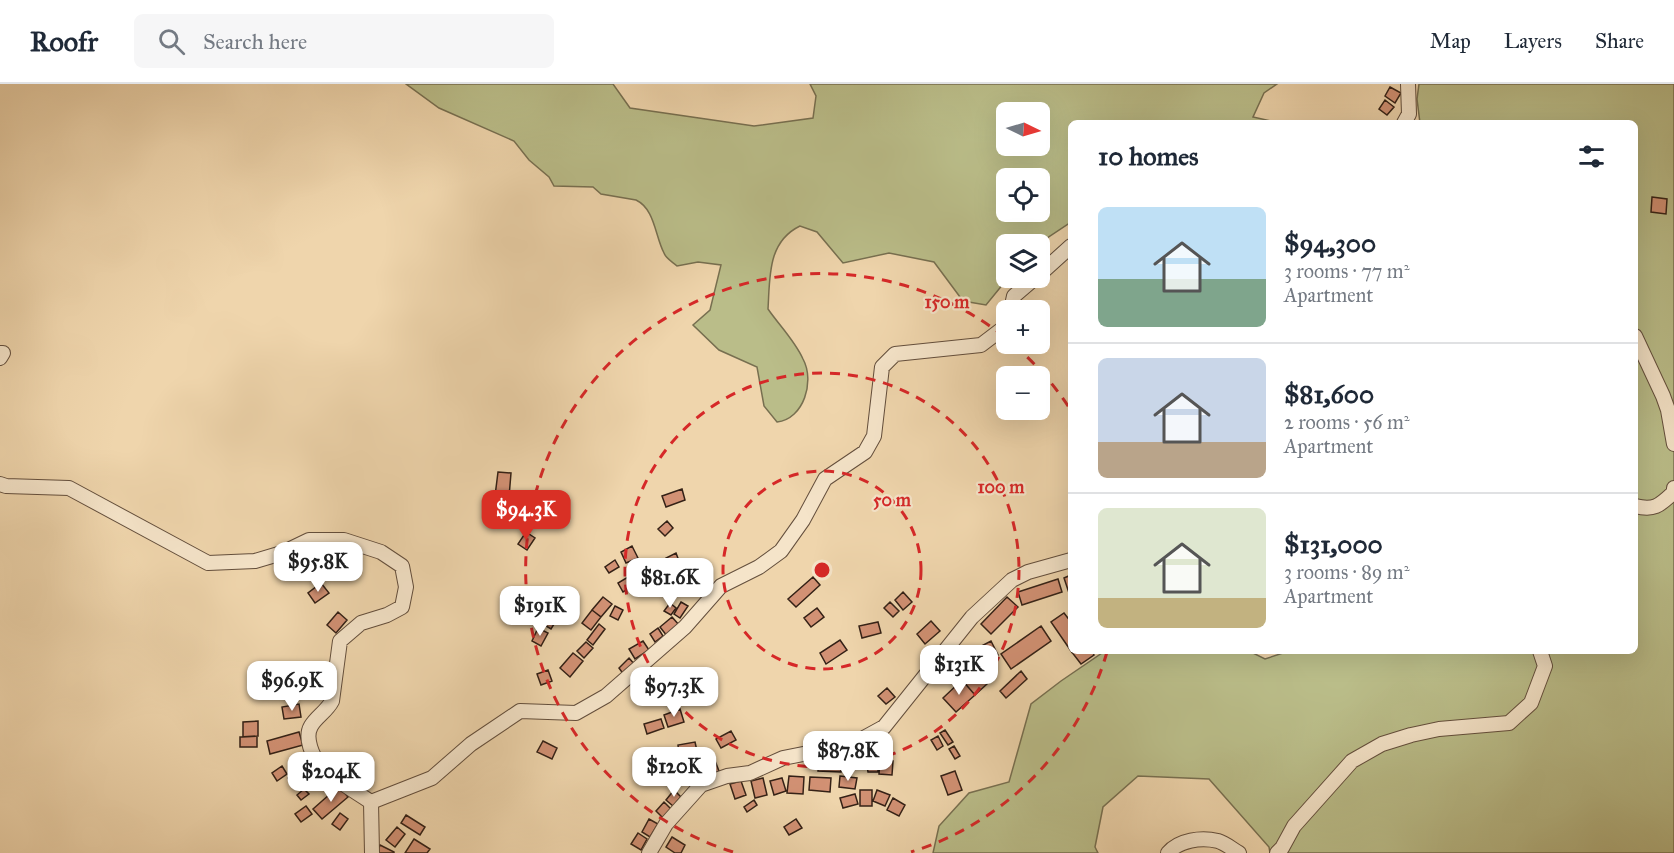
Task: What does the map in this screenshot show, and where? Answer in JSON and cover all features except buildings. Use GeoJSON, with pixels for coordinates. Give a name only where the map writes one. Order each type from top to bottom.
{"type":"FeatureCollection","features":[{"type":"Feature","properties":{"kind":"street"},"geometry":{"type":"LineString","coordinates":[[1406,120],[1409,114],[1408,84]]}},
{"type":"Feature","properties":{"kind":"street"},"geometry":{"type":"LineString","coordinates":[[1050,265],[1068,249]]}},
{"type":"Feature","properties":{"kind":"street"},"geometry":{"type":"LineString","coordinates":[[1013,300],[1014,296],[1023,288]]}},
{"type":"Feature","properties":{"kind":"street"},"geometry":{"type":"LineString","coordinates":[[371,802],[432,778],[471,744],[520,711],[576,713],[606,696],[685,627],[721,586],[759,567],[781,551],[803,520],[825,479],[864,452],[874,436],[882,367],[895,354],[981,345],[996,334]]}},
{"type":"Feature","properties":{"kind":"street"},"geometry":{"type":"LineString","coordinates":[[1638,342],[1668,410],[1674,444]]}},
{"type":"Feature","properties":{"kind":"street"},"geometry":{"type":"LineString","coordinates":[[0,353],[3,353],[0,358]]}},
{"type":"Feature","properties":{"kind":"street"},"geometry":{"type":"LineString","coordinates":[[0,484],[69,489],[208,563],[255,561],[282,553],[309,540],[344,540],[381,552],[402,566],[406,587],[402,607],[361,624],[340,641],[332,701],[328,710],[310,727],[308,737],[310,748],[321,767],[371,802]]}},
{"type":"Feature","properties":{"kind":"street"},"geometry":{"type":"LineString","coordinates":[[1638,507],[1659,507],[1674,492],[1674,488]]}},
{"type":"Feature","properties":{"kind":"street"},"geometry":{"type":"LineString","coordinates":[[649,853],[666,824],[701,785],[727,776],[750,773],[783,758],[853,744],[884,727],[972,616],[1012,580],[1028,572],[1068,561]]}},
{"type":"Feature","properties":{"kind":"street"},"geometry":{"type":"LineString","coordinates":[[1277,853],[1294,826],[1352,761],[1382,744],[1439,729],[1509,723],[1531,704],[1545,666],[1541,654]]}},
{"type":"Feature","properties":{"kind":"street"},"geometry":{"type":"LineString","coordinates":[[371,802],[372,853]]}},
{"type":"Feature","properties":{"kind":"street"},"geometry":{"type":"LineString","coordinates":[[1168,853],[1175,845],[1203,839],[1220,842],[1239,853]]}},
{"type":"Feature","properties":{"kind":"green space"},"geometry":{"type":"Polygon","coordinates":[[[406,84],[613,84],[630,108],[754,126],[813,118],[816,96],[810,84],[1277,84],[1264,93],[1253,117],[1266,120],[1068,120],[1068,224],[1050,236],[1050,234],[996,234],[996,288],[1000,288],[986,305],[963,301],[934,262],[889,253],[843,263],[817,232],[800,226],[789,233],[781,241],[772,262],[768,309],[800,352],[808,378],[805,398],[800,407],[794,414],[777,422],[764,406],[757,367],[719,350],[693,325],[710,310],[721,265],[698,262],[677,266],[665,255],[651,216],[642,204],[636,200],[601,194],[593,187],[554,186],[549,177],[529,160],[514,141],[439,108],[406,84]]]}},
{"type":"Feature","properties":{"kind":"green space"},"geometry":{"type":"Polygon","coordinates":[[[1419,84],[1674,84],[1674,853],[1270,853],[1269,847],[1209,779],[1138,776],[1103,807],[1095,847],[1098,853],[933,853],[939,826],[969,793],[1009,782],[1031,704],[1101,654],[1255,654],[1265,659],[1280,654],[1638,654],[1638,120],[1420,120],[1417,99],[1419,84]]]}}]}
